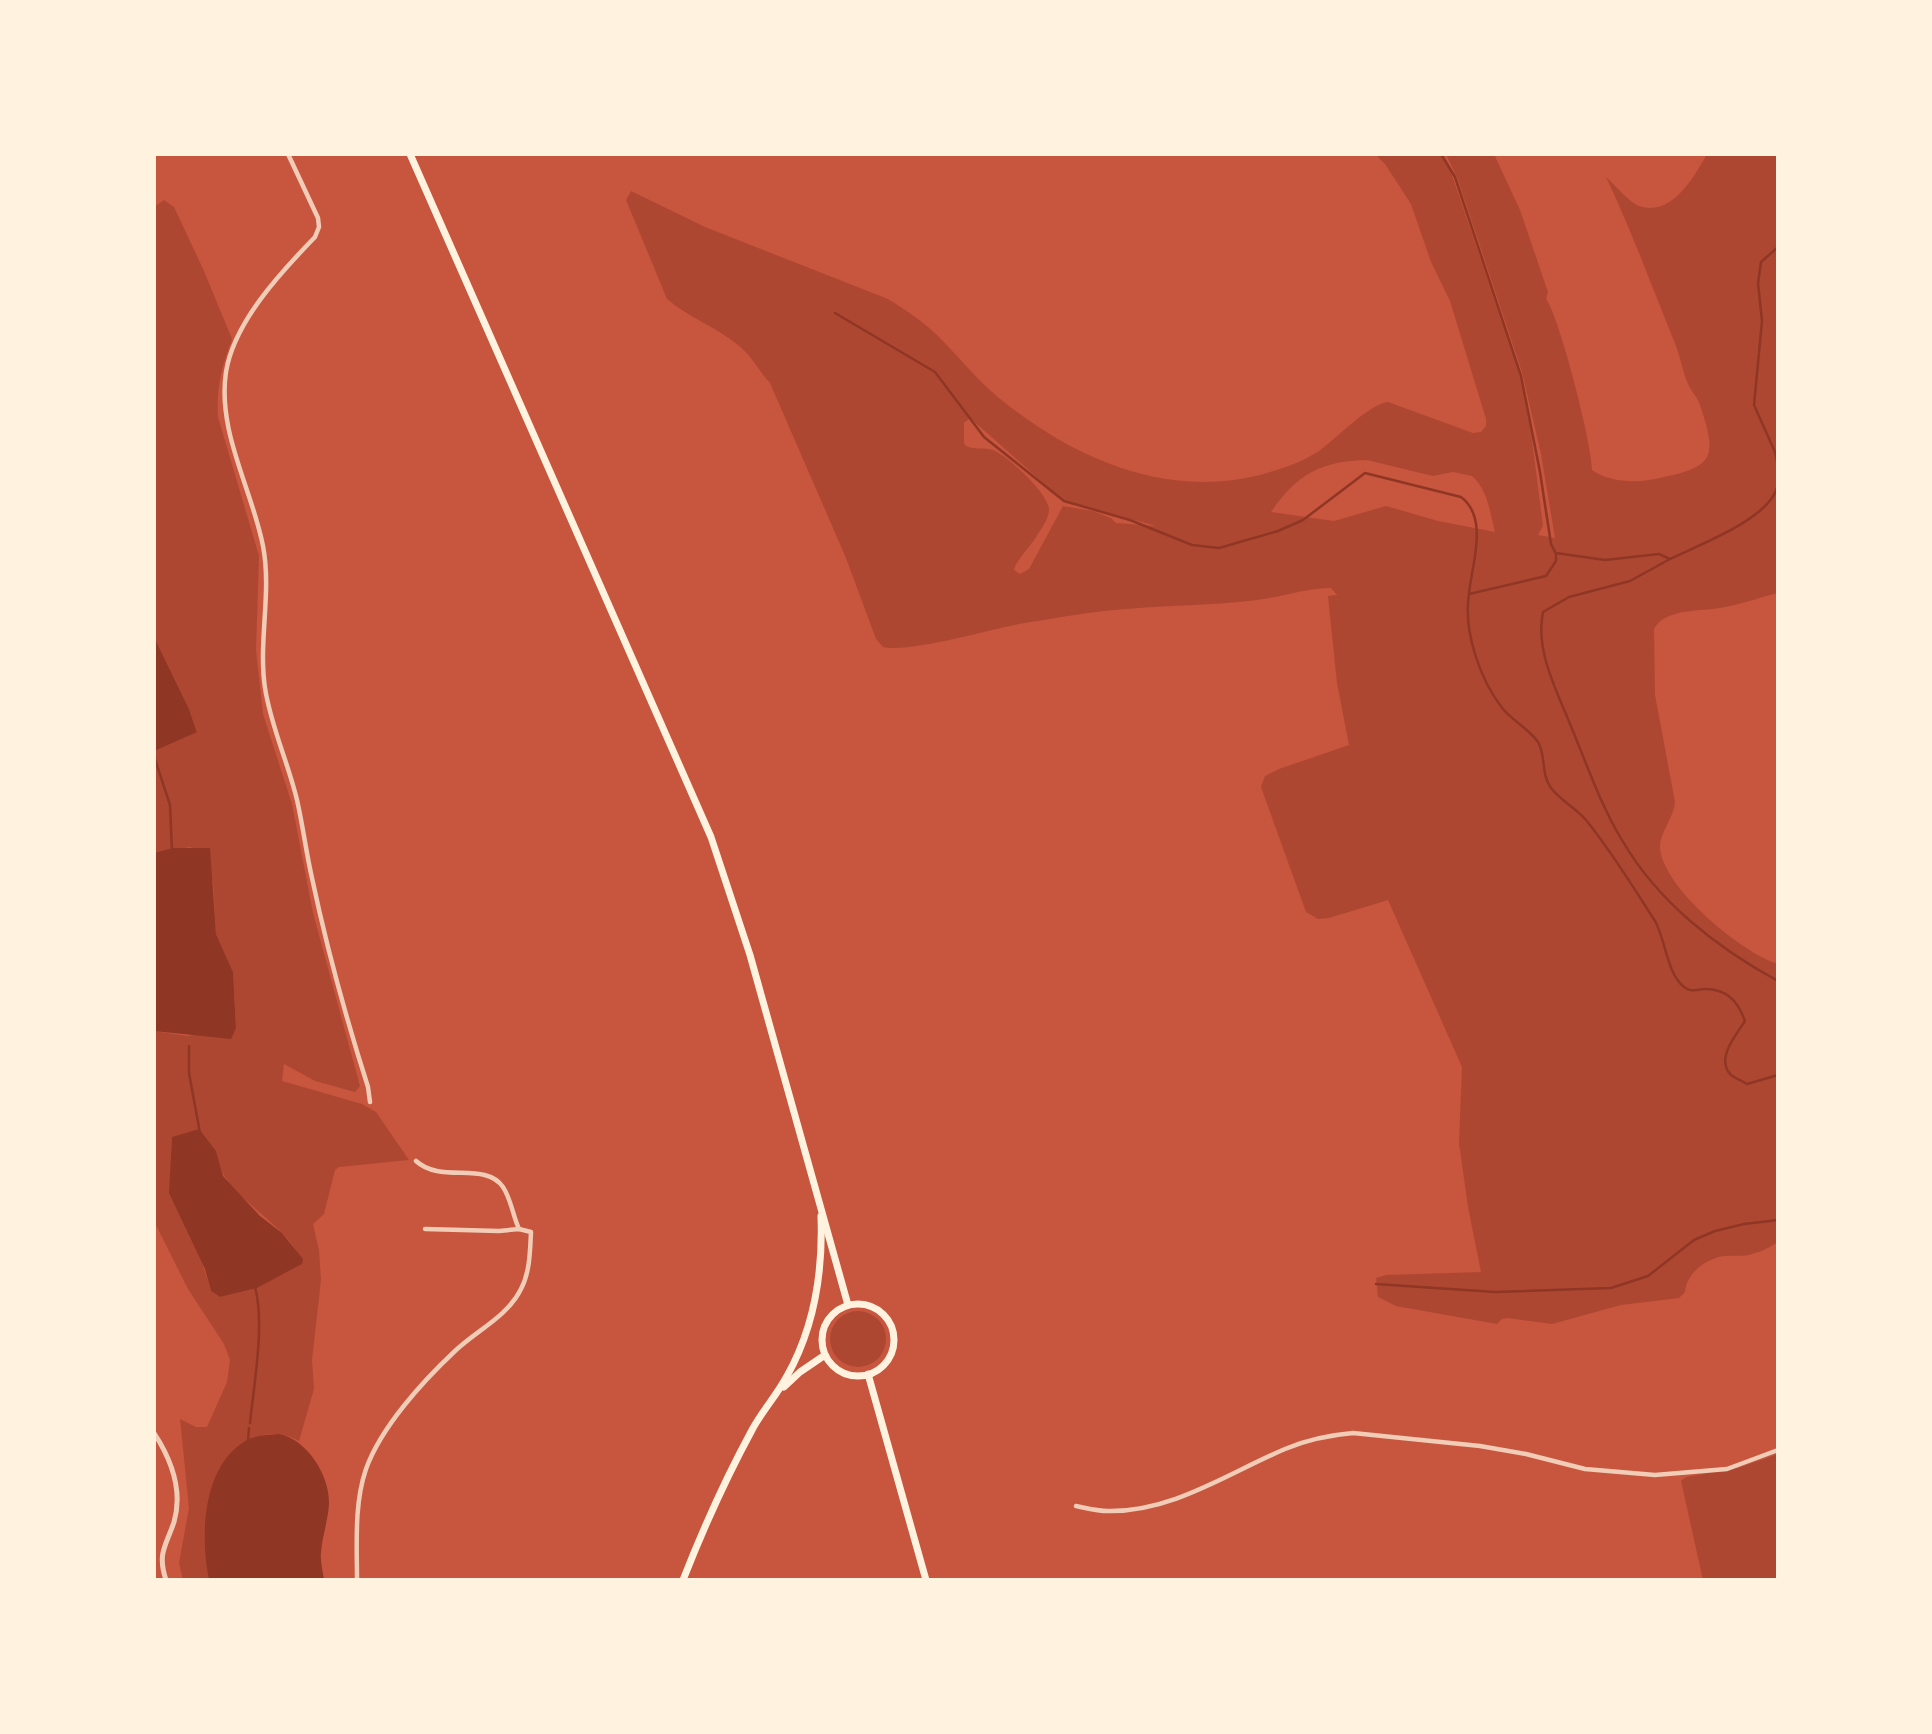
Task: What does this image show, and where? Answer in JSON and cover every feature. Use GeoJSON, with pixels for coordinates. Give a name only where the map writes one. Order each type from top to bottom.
{"type":"FeatureCollection","features":[{"type":"Feature","properties":{"kind":"main road"},"geometry":{"type":"LineString","coordinates":[[410,154],[698,805],[722,866],[848,1305]]}},
{"type":"Feature","properties":{"kind":"main road"},"geometry":{"type":"LineString","coordinates":[[683,1580],[724,1484],[753,1427],[774,1398],[797,1354],[813,1306],[821,1252],[821,1216],[817,1193]]}},
{"type":"Feature","properties":{"kind":"main road"},"geometry":{"type":"LineString","coordinates":[[861,1304],[878,1310],[887,1319],[892,1331],[890,1354],[883,1364],[868,1374],[843,1372],[832,1365],[825,1354],[822,1341],[824,1328],[831,1316],[848,1305],[861,1304]]}},
{"type":"Feature","properties":{"kind":"main road"},"geometry":{"type":"LineString","coordinates":[[774,1398],[800,1372],[825,1354]]}},
{"type":"Feature","properties":{"kind":"main road"},"geometry":{"type":"LineString","coordinates":[[868,1374],[926,1580]]}},
{"type":"Feature","properties":{"kind":"street"},"geometry":{"type":"LineString","coordinates":[[288,154],[318,218],[319,227],[315,236],[269,289],[235,344],[226,370],[227,418],[263,544],[266,589],[262,643],[268,706],[296,797],[326,940],[370,1102]]}},
{"type":"Feature","properties":{"kind":"street"},"geometry":{"type":"LineString","coordinates":[[416,1161],[436,1172],[484,1174],[492,1177],[502,1186],[519,1229]]}},
{"type":"Feature","properties":{"kind":"street"},"geometry":{"type":"LineString","coordinates":[[357,1580],[359,1503],[366,1469],[374,1451],[412,1397],[436,1370],[507,1308],[520,1292],[528,1266],[531,1232],[519,1229],[425,1229]]}},
{"type":"Feature","properties":{"kind":"street"},"geometry":{"type":"LineString","coordinates":[[154,1433],[176,1482],[177,1506],[174,1521],[162,1550],[166,1580]]}},
{"type":"Feature","properties":{"kind":"street"},"geometry":{"type":"LineString","coordinates":[[1076,1506],[1107,1511],[1163,1502],[1202,1490],[1286,1448],[1332,1435],[1353,1433],[1480,1446],[1585,1469],[1655,1475],[1727,1469],[1778,1450]]}},
{"type":"Feature","properties":{"kind":"shaded area"},"geometry":{"type":"Polygon","coordinates":[[[1375,154],[1442,154],[1451,172],[1527,401],[1543,526],[1538,535],[1555,538],[1541,454],[1522,372],[1458,180],[1446,154],[1494,154],[1520,210],[1548,292],[1546,299],[1567,354],[1581,410],[1592,470],[1608,478],[1636,481],[1688,471],[1699,465],[1709,452],[1709,438],[1700,405],[1687,381],[1634,240],[1606,177],[1635,204],[1651,208],[1662,206],[1680,193],[1707,154],[1778,154],[1778,593],[1732,606],[1676,614],[1659,622],[1654,629],[1655,695],[1675,802],[1660,842],[1664,864],[1689,899],[1707,917],[1745,947],[1778,964],[1778,1242],[1755,1253],[1724,1256],[1704,1264],[1693,1273],[1685,1292],[1679,1298],[1621,1305],[1552,1324],[1507,1318],[1497,1324],[1396,1306],[1378,1297],[1376,1278],[1386,1275],[1481,1272],[1459,1143],[1462,1067],[1388,900],[1329,918],[1318,919],[1306,912],[1261,787],[1265,776],[1279,769],[1349,745],[1337,683],[1328,596],[1337,595],[1331,588],[1322,588],[1239,602],[1102,611],[1019,624],[929,644],[883,647],[876,639],[846,558],[770,383],[738,345],[667,299],[626,200],[631,191],[705,227],[888,299],[915,316],[983,384],[1027,420],[1089,455],[1121,468],[1155,477],[1189,482],[1225,481],[1260,475],[1305,459],[1363,415],[1388,402],[1473,433],[1481,432],[1486,426],[1450,301],[1431,262],[1411,204],[1385,164],[1375,154]],[[970,418],[964,423],[966,446],[990,449],[1000,454],[1026,476],[1047,502],[1049,509],[1045,522],[1015,566],[1014,570],[1020,574],[1029,569],[1063,506],[1093,511],[1111,518],[1116,523],[1156,526],[1069,502],[1058,496],[970,418]],[[1367,460],[1336,463],[1311,472],[1290,488],[1271,512],[1334,521],[1386,506],[1438,521],[1495,532],[1485,495],[1472,476],[1453,472],[1433,476],[1367,460]]]}},
{"type":"Feature","properties":{"kind":"shaded area"},"geometry":{"type":"Polygon","coordinates":[[[164,200],[174,207],[232,339],[220,377],[218,417],[259,556],[256,650],[263,714],[292,804],[313,913],[360,1086],[355,1092],[315,1081],[284,1064],[282,1081],[362,1104],[376,1112],[409,1160],[339,1167],[335,1170],[324,1214],[313,1224],[319,1250],[321,1280],[312,1360],[314,1389],[299,1441],[284,1435],[262,1435],[239,1446],[225,1461],[216,1479],[208,1530],[206,1559],[209,1580],[183,1580],[179,1563],[189,1508],[180,1419],[196,1427],[207,1427],[227,1382],[230,1360],[224,1344],[188,1289],[154,1221],[154,1031],[188,1036],[236,1027],[233,972],[216,934],[213,882],[191,847],[154,853],[154,751],[197,731],[154,637],[154,207],[164,200]],[[172,1137],[171,1163],[211,1291],[220,1297],[257,1288],[302,1264],[289,1241],[244,1199],[225,1177],[216,1151],[172,1137]]]}},
{"type":"Feature","properties":{"kind":"shaded area"},"geometry":{"type":"Polygon","coordinates":[[[154,637],[189,709],[197,732],[154,751],[154,637]]]}},
{"type":"Feature","properties":{"kind":"shaded area"},"geometry":{"type":"Polygon","coordinates":[[[173,848],[210,848],[216,934],[233,972],[236,1028],[231,1039],[154,1031],[154,853],[173,848]]]}},
{"type":"Feature","properties":{"kind":"shaded area"},"geometry":{"type":"Polygon","coordinates":[[[199,1129],[216,1151],[223,1176],[260,1216],[282,1233],[303,1259],[302,1264],[257,1288],[220,1297],[211,1291],[205,1269],[169,1193],[172,1137],[199,1129]]]}},
{"type":"Feature","properties":{"kind":"shaded area"},"geometry":{"type":"Polygon","coordinates":[[[858,1311],[869,1313],[878,1319],[884,1328],[884,1350],[878,1359],[869,1365],[858,1367],[847,1365],[838,1359],[832,1350],[830,1339],[832,1328],[838,1319],[847,1313],[858,1311]]]}},
{"type":"Feature","properties":{"kind":"shaded area"},"geometry":{"type":"Polygon","coordinates":[[[279,1434],[299,1443],[307,1451],[315,1460],[326,1482],[329,1504],[321,1553],[324,1580],[209,1580],[205,1523],[213,1484],[221,1466],[232,1451],[247,1440],[279,1434]]]}},
{"type":"Feature","properties":{"kind":"shaded area"},"geometry":{"type":"Polygon","coordinates":[[[1778,1454],[1778,1580],[1703,1580],[1681,1481],[1686,1477],[1738,1468],[1778,1454]]]}},
{"type":"Feature","properties":{"kind":"waterway"},"geometry":{"type":"LineString","coordinates":[[1441,154],[1455,177],[1521,376],[1551,544],[1555,552]]}},
{"type":"Feature","properties":{"kind":"waterway"},"geometry":{"type":"LineString","coordinates":[[1778,247],[1761,262],[1758,283],[1762,321],[1754,405],[1775,452],[1778,466]]}},
{"type":"Feature","properties":{"kind":"waterway"},"geometry":{"type":"LineString","coordinates":[[835,313],[935,372],[984,437],[1064,501],[1130,520],[1192,545],[1219,548],[1278,531],[1303,520],[1365,473],[1461,497],[1470,506],[1477,529],[1469,593]]}},
{"type":"Feature","properties":{"kind":"waterway"},"geometry":{"type":"LineString","coordinates":[[1778,484],[1773,496],[1749,519],[1670,559],[1659,554],[1605,560],[1556,553],[1556,561],[1546,576],[1469,594],[1468,608],[1471,639],[1487,684],[1503,709],[1538,742],[1551,788],[1586,820],[1605,844],[1655,921],[1670,966],[1678,981],[1689,990],[1720,991],[1731,998],[1739,1008],[1745,1021],[1729,1047],[1725,1062],[1727,1069],[1731,1075],[1747,1084],[1778,1075]]}},
{"type":"Feature","properties":{"kind":"waterway"},"geometry":{"type":"LineString","coordinates":[[1670,559],[1630,581],[1569,597],[1543,612],[1541,626],[1544,655],[1600,797],[1636,862],[1690,921],[1733,954],[1778,981]]}},
{"type":"Feature","properties":{"kind":"waterway"},"geometry":{"type":"LineString","coordinates":[[154,756],[170,805],[172,852]]}},
{"type":"Feature","properties":{"kind":"waterway"},"geometry":{"type":"LineString","coordinates":[[189,1046],[189,1073],[200,1133]]}},
{"type":"Feature","properties":{"kind":"waterway"},"geometry":{"type":"LineString","coordinates":[[1376,1284],[1495,1292],[1611,1288],[1648,1276],[1694,1240],[1715,1231],[1778,1220]]}},
{"type":"Feature","properties":{"kind":"waterway"},"geometry":{"type":"LineString","coordinates":[[250,1423],[259,1336],[255,1287]]}},
{"type":"Feature","properties":{"kind":"waterway"},"geometry":{"type":"LineString","coordinates":[[248,1442],[249,1428]]}}]}
